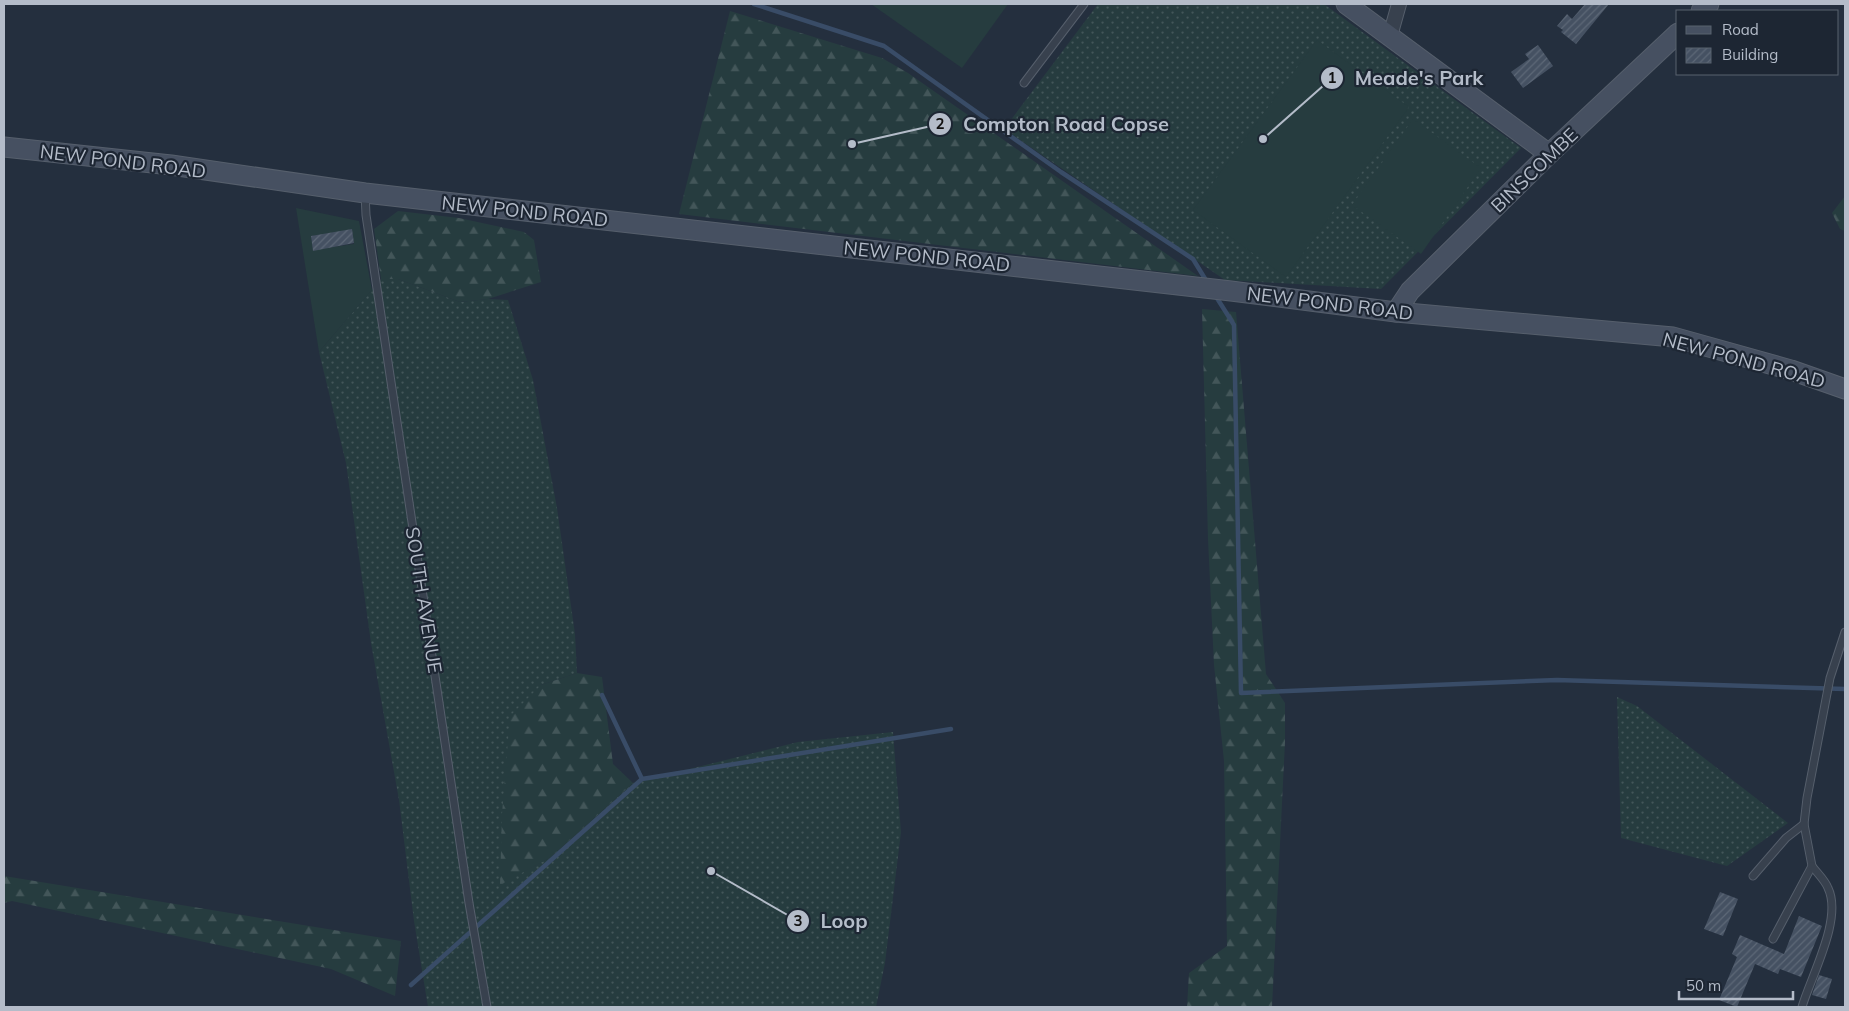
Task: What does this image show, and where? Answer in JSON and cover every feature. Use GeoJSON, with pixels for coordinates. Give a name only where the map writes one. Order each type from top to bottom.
{"type":"FeatureCollection","features":[{"type":"Feature","properties":{"kind":"main road"},"geometry":{"type":"LineString","coordinates":[[1346,4],[1549,154]]}},
{"type":"Feature","properties":{"kind":"main road","name":"BINSCOMBE"},"geometry":{"type":"LineString","coordinates":[[1396,312],[1410,292],[1549,154],[1676,35]]}},
{"type":"Feature","properties":{"kind":"main road","name":"NEW POND ROAD"},"geometry":{"type":"LineString","coordinates":[[4,147],[171,165],[365,192],[1240,292],[1396,312],[1673,337],[1791,370],[1845,389]]}},
{"type":"Feature","properties":{"kind":"street"},"geometry":{"type":"LineString","coordinates":[[1390,36],[1399,4]]}},
{"type":"Feature","properties":{"kind":"lane"},"geometry":{"type":"LineString","coordinates":[[1024,83],[1084,4]]}},
{"type":"Feature","properties":{"kind":"lane","name":"SOUTH AVENUE"},"geometry":{"type":"LineString","coordinates":[[365,192],[369,235],[486,1007]]}},
{"type":"Feature","properties":{"kind":"lane"},"geometry":{"type":"LineString","coordinates":[[1802,1007],[1826,943],[1832,909],[1829,888],[1812,866],[1804,824],[1807,798],[1830,678],[1845,632]]}},
{"type":"Feature","properties":{"kind":"lane"},"geometry":{"type":"LineString","coordinates":[[1753,876],[1786,838],[1804,824]]}},
{"type":"Feature","properties":{"kind":"lane"},"geometry":{"type":"LineString","coordinates":[[1773,939],[1812,866]]}},
{"type":"Feature","properties":{"kind":"green space"},"geometry":{"type":"Polygon","coordinates":[[[871,4],[1008,4],[962,68],[871,4]]]}},
{"type":"Feature","properties":{"kind":"green space"},"geometry":{"type":"Polygon","coordinates":[[[1098,4],[1324,4],[1521,148],[1381,289],[1225,280],[1004,129],[1098,4]]]}},
{"type":"Feature","properties":{"kind":"green space"},"geometry":{"type":"Polygon","coordinates":[[[730,11],[882,58],[908,73],[1198,276],[679,214],[730,11]]]}},
{"type":"Feature","properties":{"kind":"green space"},"geometry":{"type":"Polygon","coordinates":[[[1317,40],[1409,107],[1286,277],[1193,210],[1317,40]]]}},
{"type":"Feature","properties":{"kind":"green space"},"geometry":{"type":"Polygon","coordinates":[[[1413,119],[1481,168],[1421,254],[1352,205],[1413,119]]]}},
{"type":"Feature","properties":{"kind":"green space"},"geometry":{"type":"Polygon","coordinates":[[[1845,196],[1845,231],[1840,229],[1832,213],[1845,196]]]}},
{"type":"Feature","properties":{"kind":"green space"},"geometry":{"type":"Polygon","coordinates":[[[296,208],[359,221],[372,290],[319,352],[296,208]],[[352,230],[311,236],[313,250],[354,244],[352,230]]]}},
{"type":"Feature","properties":{"kind":"green space"},"geometry":{"type":"Polygon","coordinates":[[[398,211],[459,218],[524,232],[534,240],[541,282],[488,299],[460,302],[398,279],[381,279],[374,229],[398,211]]]}},
{"type":"Feature","properties":{"kind":"green space"},"geometry":{"type":"Polygon","coordinates":[[[381,279],[398,279],[460,302],[488,299],[508,300],[533,380],[557,508],[575,634],[577,673],[541,685],[500,884],[551,857],[633,783],[798,742],[893,732],[901,832],[885,963],[876,1007],[428,1007],[414,921],[399,800],[371,643],[346,463],[319,352],[381,279]]]}},
{"type":"Feature","properties":{"kind":"green space"},"geometry":{"type":"Polygon","coordinates":[[[1202,309],[1236,312],[1266,674],[1285,703],[1285,742],[1272,1007],[1187,1007],[1189,973],[1227,946],[1224,761],[1214,665],[1208,539],[1202,309]]]}},
{"type":"Feature","properties":{"kind":"green space"},"geometry":{"type":"Polygon","coordinates":[[[577,673],[602,677],[613,764],[633,783],[551,857],[500,885],[502,814],[510,716],[541,685],[577,673]]]}},
{"type":"Feature","properties":{"kind":"green space"},"geometry":{"type":"Polygon","coordinates":[[[1617,697],[1637,706],[1788,823],[1727,866],[1621,838],[1617,697]]]}},
{"type":"Feature","properties":{"kind":"green space"},"geometry":{"type":"Polygon","coordinates":[[[4,876],[401,941],[395,996],[331,969],[12,901],[4,903],[4,876]]]}},
{"type":"Feature","properties":{"kind":"building"},"geometry":{"type":"Polygon","coordinates":[[[1585,4],[1609,4],[1576,44],[1561,32],[1563,30],[1557,26],[1567,14],[1572,19],[1585,4]]]}},
{"type":"Feature","properties":{"kind":"building"},"geometry":{"type":"Polygon","coordinates":[[[1538,45],[1553,66],[1523,88],[1511,72],[1529,59],[1525,54],[1538,45]]]}},
{"type":"Feature","properties":{"kind":"building"},"geometry":{"type":"Polygon","coordinates":[[[352,229],[354,243],[313,251],[311,236],[352,229]]]}},
{"type":"Feature","properties":{"kind":"building"},"geometry":{"type":"Polygon","coordinates":[[[1720,892],[1738,899],[1723,936],[1704,929],[1720,892]]]}},
{"type":"Feature","properties":{"kind":"building"},"geometry":{"type":"Polygon","coordinates":[[[1799,916],[1822,926],[1801,977],[1780,969],[1778,974],[1755,964],[1737,1007],[1719,1000],[1737,957],[1732,954],[1740,935],[1784,954],[1799,916]]]}},
{"type":"Feature","properties":{"kind":"building"},"geometry":{"type":"Polygon","coordinates":[[[1819,975],[1832,979],[1826,999],[1812,995],[1819,975]]]}},
{"type":"Feature","properties":{"kind":"waterway"},"geometry":{"type":"LineString","coordinates":[[754,4],[884,46],[1061,172],[1193,259],[1207,282]]}},
{"type":"Feature","properties":{"kind":"waterway"},"geometry":{"type":"LineString","coordinates":[[1215,295],[1234,325],[1241,693],[1557,680],[1845,689]]}},
{"type":"Feature","properties":{"kind":"waterway"},"geometry":{"type":"LineString","coordinates":[[602,695],[642,779]]}},
{"type":"Feature","properties":{"kind":"waterway"},"geometry":{"type":"LineString","coordinates":[[411,985],[642,779],[951,729]]}},
{"type":"Feature","properties":{"kind":"place","name":"Meade's Park"},"geometry":{"type":"Point","coordinates":[1263,139]}},
{"type":"Feature","properties":{"kind":"place","name":"Compton Road Copse"},"geometry":{"type":"Point","coordinates":[852,144]}},
{"type":"Feature","properties":{"kind":"place","name":"Loop"},"geometry":{"type":"Point","coordinates":[711,871]}}]}
